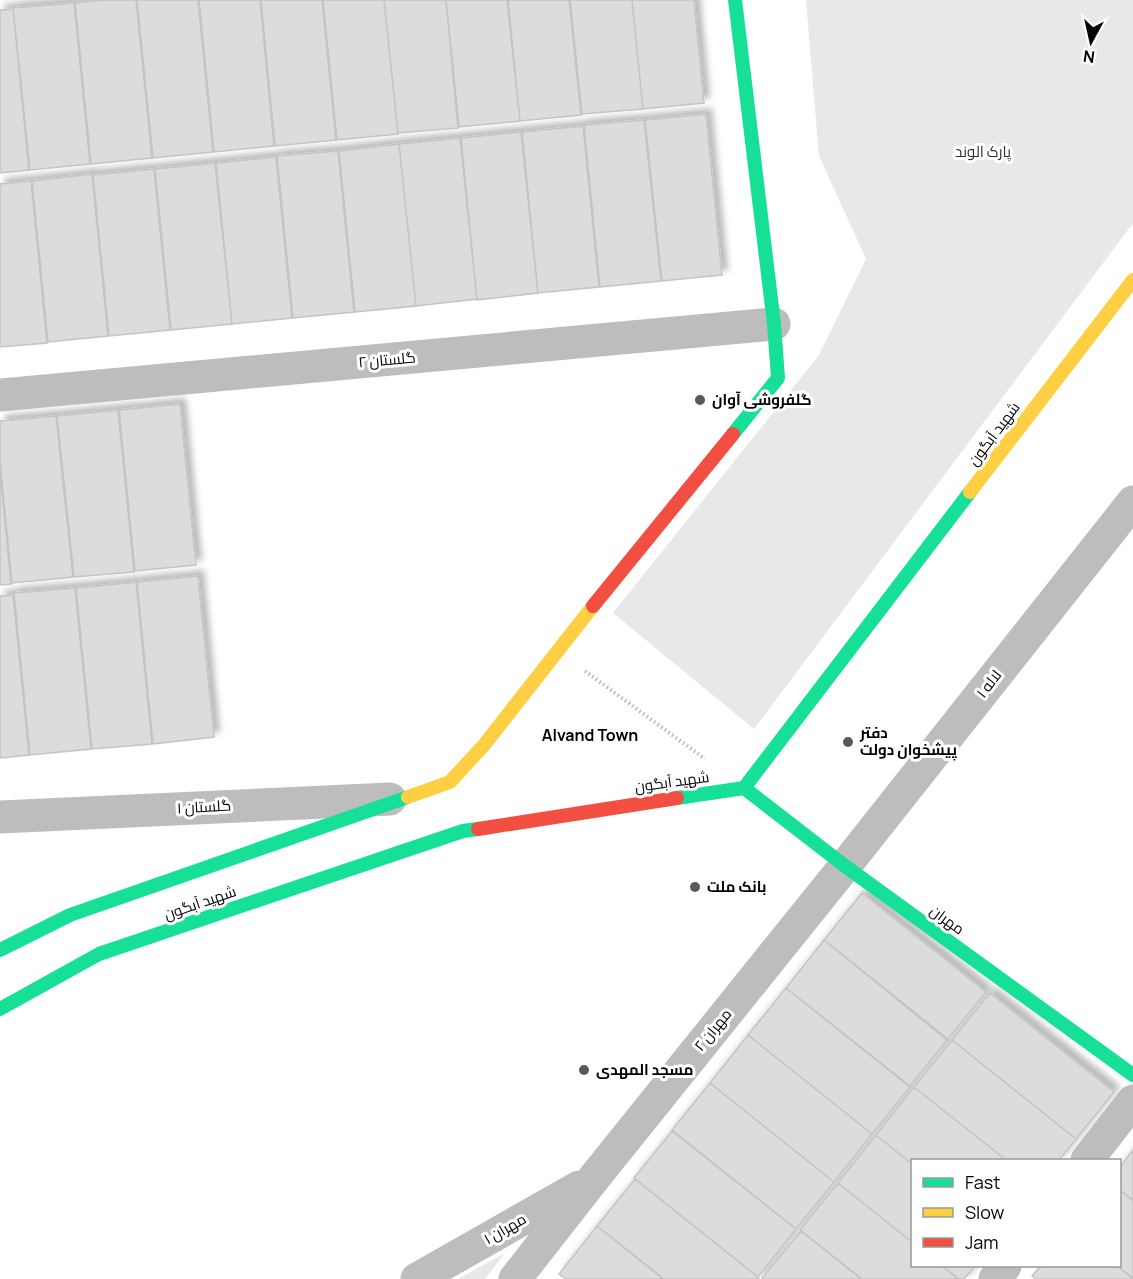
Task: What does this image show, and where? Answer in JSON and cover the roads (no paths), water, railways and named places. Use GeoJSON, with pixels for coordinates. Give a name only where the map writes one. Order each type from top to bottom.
{"type":"FeatureCollection","features":[{"type":"Feature","properties":{"kind":"main road","name":"شهید آبگون"},"geometry":{"type":"LineString","coordinates":[[0,950],[70,915],[416,802],[450,782],[484,745],[778,378],[774,324],[735,0]]}},
{"type":"Feature","properties":{"kind":"main road","name":"شهید آبگون"},"geometry":{"type":"LineString","coordinates":[[0,1009],[99,954],[463,831],[744,788],[1133,280]]}},
{"type":"Feature","properties":{"kind":"main road"},"geometry":{"type":"LineString","coordinates":[[462,790],[460,782],[466,765]]}},
{"type":"Feature","properties":{"kind":"main road","name":"مهران"},"geometry":{"type":"LineString","coordinates":[[744,788],[845,866],[1133,1075]]}},
{"type":"Feature","properties":{"kind":"main road"},"geometry":{"type":"LineString","coordinates":[[478,816],[484,821],[501,824]]}},
{"type":"Feature","properties":{"kind":"main road"},"geometry":{"type":"LineString","coordinates":[[426,843],[432,825]]}},
{"type":"Feature","properties":{"kind":"street","name":"گلستان ۲"},"geometry":{"type":"LineString","coordinates":[[0,395],[774,324]]}},
{"type":"Feature","properties":{"kind":"street","name":"لاله ۱"},"geometry":{"type":"LineString","coordinates":[[845,866],[1133,502]]}},
{"type":"Feature","properties":{"kind":"street","name":"گلستان ۱"},"geometry":{"type":"LineString","coordinates":[[0,817],[416,802]]}},
{"type":"Feature","properties":{"kind":"street","name":"مهران ۲"},"geometry":{"type":"LineString","coordinates":[[515,1279],[845,866]]}},
{"type":"Feature","properties":{"kind":"street"},"geometry":{"type":"LineString","coordinates":[[1089,1159],[1133,1101]]}},
{"type":"Feature","properties":{"kind":"street","name":"۱ مهران"},"geometry":{"type":"LineString","coordinates":[[417,1279],[594,1178]]}},
{"type":"Feature","properties":{"kind":"street"},"geometry":{"type":"LineString","coordinates":[[995,1279],[1004,1267]]}},
{"type":"Feature","properties":{"kind":"place","name":"گلفروشی آوان"},"geometry":{"type":"Point","coordinates":[700,400]}},
{"type":"Feature","properties":{"kind":"place","name":"دفتر پیشخوان دولت"},"geometry":{"type":"Point","coordinates":[848,742]}},
{"type":"Feature","properties":{"kind":"place","name":"بانک ملت"},"geometry":{"type":"Point","coordinates":[695,887]}},
{"type":"Feature","properties":{"kind":"place","name":"مسجد المهدی"},"geometry":{"type":"Point","coordinates":[584,1070]}},
{"type":"Feature","properties":{"kind":"district","name":"Alvand Town"},"geometry":{"type":"Point","coordinates":[590,735]}},
{"type":"Feature","properties":{"kind":"park label","name":"پارک الوند"},"geometry":{"type":"Point","coordinates":[983,152]}}]}
